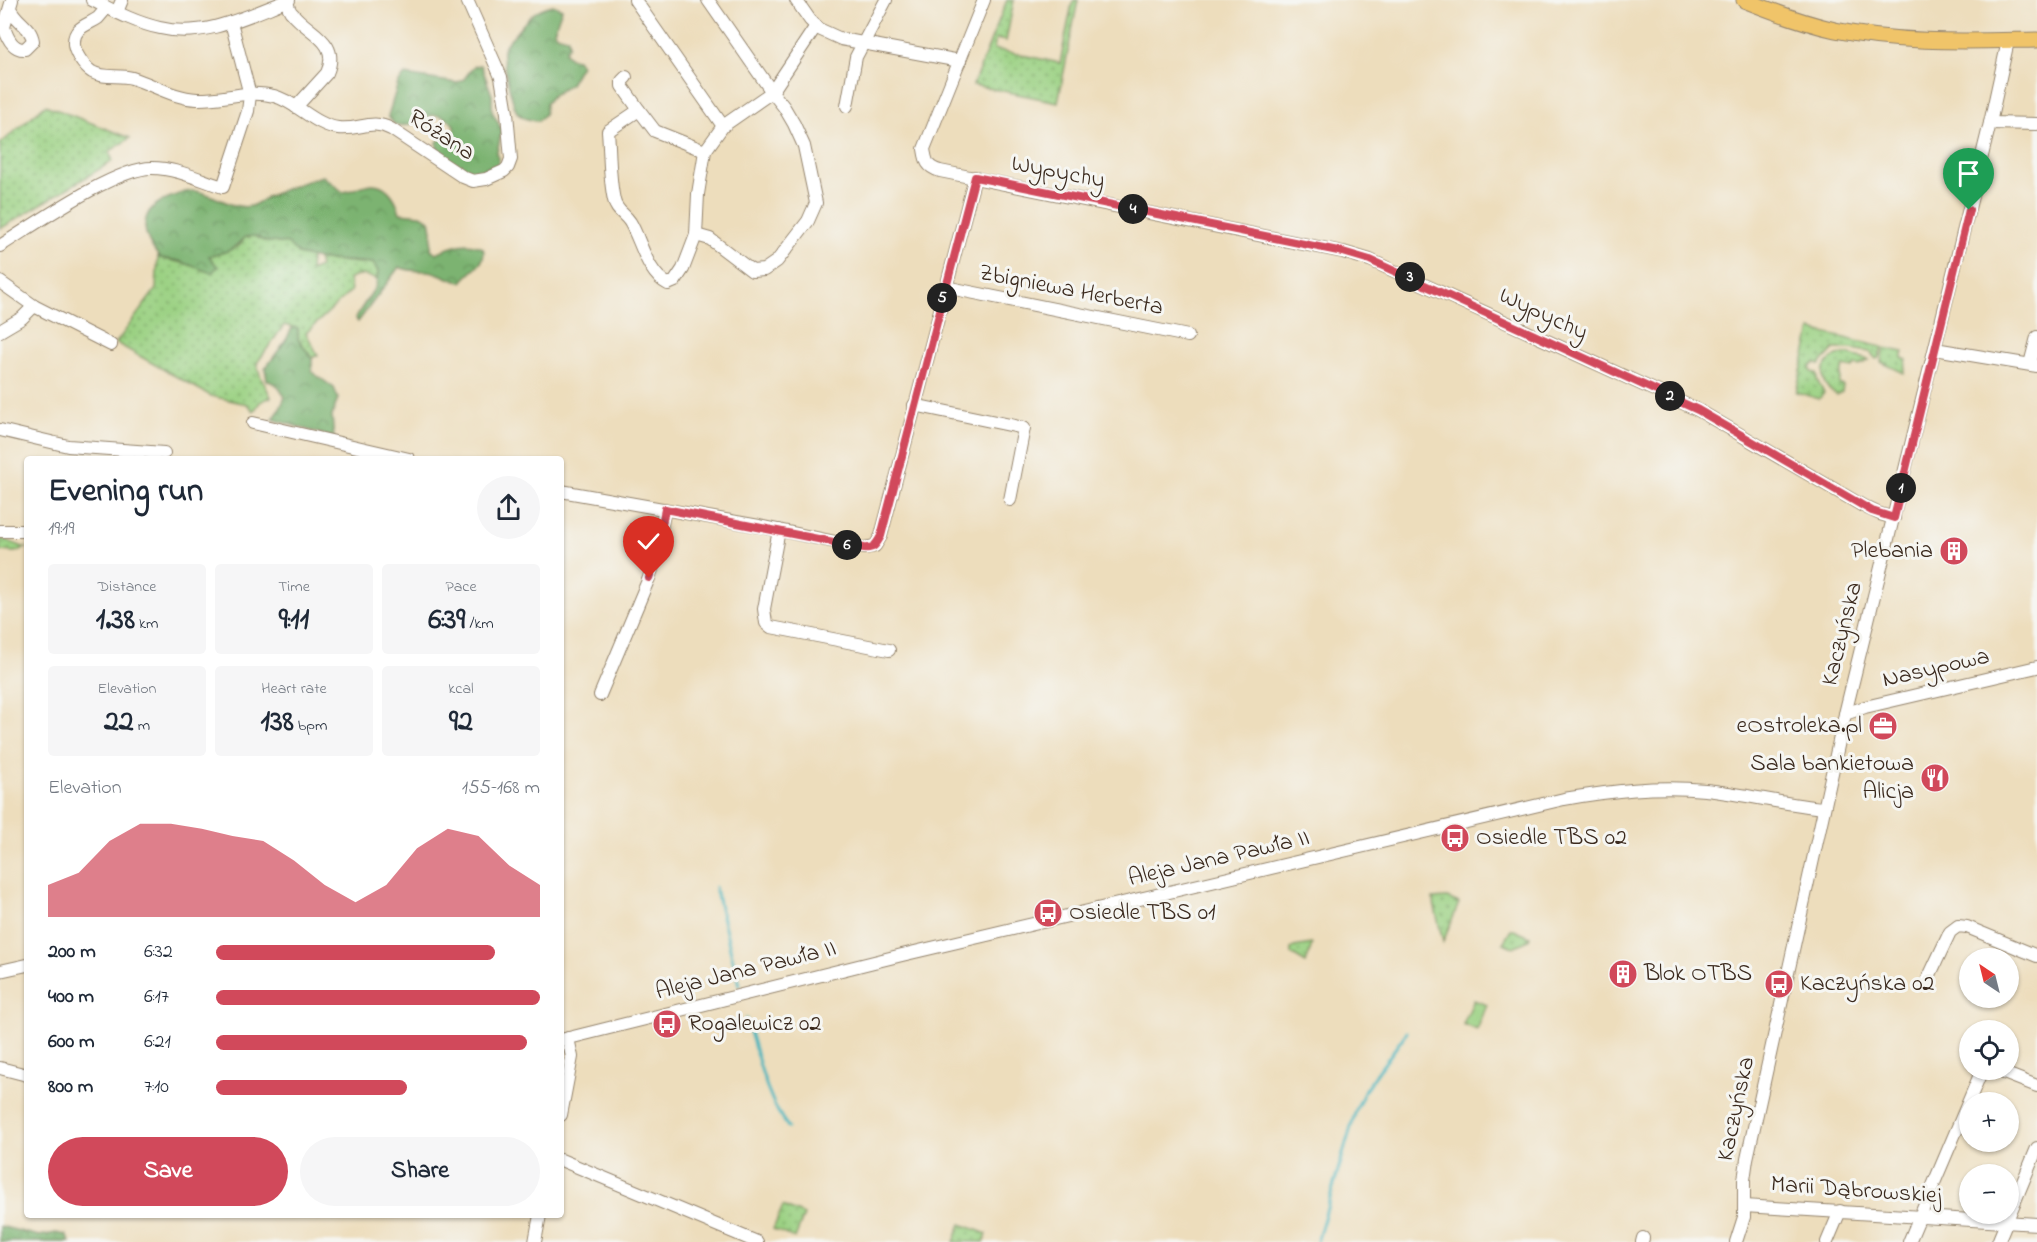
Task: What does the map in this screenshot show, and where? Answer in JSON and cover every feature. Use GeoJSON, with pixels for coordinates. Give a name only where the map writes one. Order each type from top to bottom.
{"type":"FeatureCollection","features":[{"type":"Feature","properties":{"kind":"main road"},"geometry":{"type":"LineString","coordinates":[[1744,0],[1809,24],[1864,35],[1952,41],[2037,40]]}},
{"type":"Feature","properties":{"kind":"street"},"geometry":{"type":"LineString","coordinates":[[92,0],[146,24],[176,31],[204,30],[288,0],[294,16],[320,38],[328,47],[330,54],[327,73],[296,107]]}},
{"type":"Feature","properties":{"kind":"street"},"geometry":{"type":"LineString","coordinates":[[111,10],[122,0]]}},
{"type":"Feature","properties":{"kind":"street","name":"Różana"},"geometry":{"type":"LineString","coordinates":[[111,10],[80,27],[74,36],[74,47],[89,70],[99,75],[131,77],[182,97],[208,99],[250,95],[274,96],[330,127],[352,128],[376,123],[385,125],[473,182],[504,171],[508,167],[511,153],[501,77],[467,0]]}},
{"type":"Feature","properties":{"kind":"street"},"geometry":{"type":"LineString","coordinates":[[636,0],[723,126]]}},
{"type":"Feature","properties":{"kind":"street"},"geometry":{"type":"LineString","coordinates":[[696,235],[710,239],[752,271],[764,270],[777,261],[813,212],[816,203],[804,146],[789,115],[708,0]]}},
{"type":"Feature","properties":{"kind":"street"},"geometry":{"type":"LineString","coordinates":[[796,0],[816,26],[825,33],[862,44],[960,62],[984,0]]}},
{"type":"Feature","properties":{"kind":"street"},"geometry":{"type":"LineString","coordinates":[[847,106],[856,57],[886,0]]}},
{"type":"Feature","properties":{"kind":"street"},"geometry":{"type":"LineString","coordinates":[[0,246],[94,189],[129,172],[151,168],[170,171],[224,187],[248,111],[250,95],[231,22]]}},
{"type":"Feature","properties":{"kind":"street"},"geometry":{"type":"LineString","coordinates":[[639,110],[608,131],[614,199],[617,209],[630,223],[656,273],[661,280],[671,284],[683,269],[696,235],[698,194],[705,151],[723,126],[772,92],[816,26]]}},
{"type":"Feature","properties":{"kind":"street","name":"Kaczyńska"},"geometry":{"type":"LineString","coordinates":[[1736,1242],[1742,1226],[1747,1159],[1823,808],[2008,41]]}},
{"type":"Feature","properties":{"kind":"street","name":"Wypychy"},"geometry":{"type":"LineString","coordinates":[[960,62],[924,149],[929,167],[1343,252],[1370,260],[1698,410],[1872,511],[1894,518]]}},
{"type":"Feature","properties":{"kind":"street"},"geometry":{"type":"LineString","coordinates":[[626,77],[622,81],[622,86],[656,131],[705,151]]}},
{"type":"Feature","properties":{"kind":"street"},"geometry":{"type":"LineString","coordinates":[[1990,123],[2037,124]]}},
{"type":"Feature","properties":{"kind":"street","name":"Wypychy"},"geometry":{"type":"LineString","coordinates":[[779,530],[864,548],[874,546],[881,536],[975,177]]}},
{"type":"Feature","properties":{"kind":"street"},"geometry":{"type":"LineString","coordinates":[[0,282],[34,306],[111,345]]}},
{"type":"Feature","properties":{"kind":"street","name":"Zbigniewa Herberta"},"geometry":{"type":"LineString","coordinates":[[945,287],[1188,336]]}},
{"type":"Feature","properties":{"kind":"street"},"geometry":{"type":"LineString","coordinates":[[0,331],[22,318],[34,306]]}},
{"type":"Feature","properties":{"kind":"street"},"geometry":{"type":"LineString","coordinates":[[1935,349],[2033,365],[2037,337]]}},
{"type":"Feature","properties":{"kind":"street"},"geometry":{"type":"LineString","coordinates":[[914,405],[1024,428],[1010,500]]}},
{"type":"Feature","properties":{"kind":"street"},"geometry":{"type":"LineString","coordinates":[[253,423],[396,456]]}},
{"type":"Feature","properties":{"kind":"street"},"geometry":{"type":"LineString","coordinates":[[0,430],[68,446],[164,453]]}},
{"type":"Feature","properties":{"kind":"street"},"geometry":{"type":"LineString","coordinates":[[564,492],[779,530],[764,609],[766,623],[771,627],[889,650]]}},
{"type":"Feature","properties":{"kind":"street"},"geometry":{"type":"LineString","coordinates":[[600,695],[649,578],[665,509]]}},
{"type":"Feature","properties":{"kind":"street"},"geometry":{"type":"LineString","coordinates":[[0,531],[24,531]]}},
{"type":"Feature","properties":{"kind":"street","name":"Nasypowa"},"geometry":{"type":"LineString","coordinates":[[1845,714],[1865,707],[2037,667]]}},
{"type":"Feature","properties":{"kind":"street","name":"Aleja Jana Pawła II"},"geometry":{"type":"LineString","coordinates":[[565,1039],[902,955],[1564,799],[1617,790],[1666,788],[1716,791],[1823,808]]}},
{"type":"Feature","properties":{"kind":"street"},"geometry":{"type":"LineString","coordinates":[[1927,981],[1950,932],[1958,926],[1967,927],[2037,956]]}},
{"type":"Feature","properties":{"kind":"street"},"geometry":{"type":"LineString","coordinates":[[0,971],[24,966]]}},
{"type":"Feature","properties":{"kind":"street"},"geometry":{"type":"LineString","coordinates":[[564,1099],[572,1056],[565,1039]]}},
{"type":"Feature","properties":{"kind":"street"},"geometry":{"type":"LineString","coordinates":[[0,1068],[24,1074]]}},
{"type":"Feature","properties":{"kind":"street"},"geometry":{"type":"LineString","coordinates":[[2019,1079],[2037,1086]]}},
{"type":"Feature","properties":{"kind":"street"},"geometry":{"type":"LineString","coordinates":[[1910,1242],[1978,1080]]}},
{"type":"Feature","properties":{"kind":"street"},"geometry":{"type":"LineString","coordinates":[[2019,1191],[2037,1148]]}},
{"type":"Feature","properties":{"kind":"street"},"geometry":{"type":"LineString","coordinates":[[564,1161],[757,1242]]}},
{"type":"Feature","properties":{"kind":"street","name":"Marii Dąbrowskiej"},"geometry":{"type":"LineString","coordinates":[[1744,1206],[1959,1219]]}},
{"type":"Feature","properties":{"kind":"street"},"geometry":{"type":"LineString","coordinates":[[1827,1242],[1840,1211]]}},
{"type":"Feature","properties":{"kind":"street"},"geometry":{"type":"LineString","coordinates":[[535,1242],[539,1218]]}},
{"type":"Feature","properties":{"kind":"street","name":"Marii Dąbrowskiej"},"geometry":{"type":"LineString","coordinates":[[2019,1223],[2037,1224]]}},
{"type":"Feature","properties":{"kind":"street"},"geometry":{"type":"LineString","coordinates":[[1998,1242],[2005,1224]]}},
{"type":"Feature","properties":{"kind":"green space"},"geometry":{"type":"Polygon","coordinates":[[[1007,0],[1014,0],[1006,41],[996,39],[994,49],[1060,63],[1072,4],[1074,0],[1078,0],[1058,102],[973,85],[1007,0]]]}},
{"type":"Feature","properties":{"kind":"green space"},"geometry":{"type":"Polygon","coordinates":[[[553,5],[562,9],[554,31],[556,35],[568,38],[569,45],[565,53],[570,58],[577,59],[581,65],[570,84],[546,103],[545,114],[538,121],[526,119],[515,108],[505,71],[503,50],[507,42],[530,16],[540,9],[553,5]]]}},
{"type":"Feature","properties":{"kind":"green space"},"geometry":{"type":"Polygon","coordinates":[[[481,65],[492,95],[492,111],[502,130],[497,152],[499,165],[487,174],[478,175],[471,174],[445,160],[437,148],[437,142],[442,138],[450,138],[454,134],[454,125],[445,117],[435,115],[403,125],[394,124],[388,116],[398,83],[405,75],[457,83],[464,79],[474,66],[481,65]]]}},
{"type":"Feature","properties":{"kind":"green space"},"geometry":{"type":"Polygon","coordinates":[[[45,105],[130,138],[109,152],[113,161],[0,229],[0,144],[45,105]]]}},
{"type":"Feature","properties":{"kind":"green space"},"geometry":{"type":"Polygon","coordinates":[[[323,176],[343,192],[373,184],[384,187],[396,201],[400,213],[421,215],[430,220],[431,249],[436,253],[448,248],[471,244],[483,248],[481,262],[462,282],[432,272],[399,267],[358,322],[355,318],[376,286],[378,271],[373,263],[318,259],[298,254],[288,244],[264,241],[255,236],[245,237],[229,250],[209,256],[218,267],[211,273],[179,261],[160,258],[148,240],[145,223],[147,215],[160,202],[179,194],[190,191],[200,192],[244,207],[323,176]]]}},
{"type":"Feature","properties":{"kind":"green space"},"geometry":{"type":"Polygon","coordinates":[[[255,236],[264,241],[289,244],[298,254],[311,257],[310,271],[320,267],[318,259],[373,263],[378,271],[377,280],[363,275],[349,279],[351,291],[306,333],[318,355],[312,358],[298,339],[298,328],[284,325],[257,363],[271,397],[260,402],[254,411],[247,404],[211,396],[116,343],[156,289],[158,254],[160,258],[192,265],[209,256],[239,246],[245,237],[255,236]]]}},
{"type":"Feature","properties":{"kind":"green space"},"geometry":{"type":"Polygon","coordinates":[[[292,328],[298,328],[298,339],[312,358],[312,372],[334,388],[338,398],[332,416],[334,438],[273,419],[285,397],[277,385],[267,380],[265,369],[292,328]]]}},
{"type":"Feature","properties":{"kind":"green space"},"geometry":{"type":"Polygon","coordinates":[[[1811,330],[1882,347],[1879,358],[1876,359],[1870,352],[1834,349],[1819,365],[1815,363],[1810,367],[1812,372],[1817,373],[1817,380],[1824,393],[1819,399],[1796,392],[1811,330]]]}},
{"type":"Feature","properties":{"kind":"green space"},"geometry":{"type":"Polygon","coordinates":[[[1884,348],[1904,352],[1902,358],[1907,360],[1904,373],[1881,362],[1884,348]]]}},
{"type":"Feature","properties":{"kind":"green space"},"geometry":{"type":"Polygon","coordinates":[[[1847,354],[1869,360],[1853,368],[1843,366],[1839,384],[1843,386],[1842,392],[1837,395],[1829,390],[1825,383],[1823,370],[1831,359],[1847,354]]]}},
{"type":"Feature","properties":{"kind":"green space"},"geometry":{"type":"Polygon","coordinates":[[[0,538],[24,547],[15,552],[0,551],[0,538]]]}},
{"type":"Feature","properties":{"kind":"green space"},"geometry":{"type":"Polygon","coordinates":[[[1447,898],[1459,903],[1443,942],[1433,899],[1447,898]]]}},
{"type":"Feature","properties":{"kind":"green space"},"geometry":{"type":"Polygon","coordinates":[[[1511,930],[1530,937],[1529,940],[1513,947],[1503,943],[1511,930]]]}},
{"type":"Feature","properties":{"kind":"green space"},"geometry":{"type":"Polygon","coordinates":[[[1312,944],[1306,963],[1291,954],[1291,949],[1294,947],[1312,944]]]}},
{"type":"Feature","properties":{"kind":"green space"},"geometry":{"type":"Polygon","coordinates":[[[1474,1000],[1487,1005],[1477,1030],[1463,1024],[1474,1000]]]}},
{"type":"Feature","properties":{"kind":"green space"},"geometry":{"type":"Polygon","coordinates":[[[783,1206],[804,1215],[795,1238],[773,1229],[783,1206]]]}},
{"type":"Feature","properties":{"kind":"green space"},"geometry":{"type":"Polygon","coordinates":[[[961,1224],[987,1234],[984,1242],[954,1242],[961,1224]]]}},
{"type":"Feature","properties":{"kind":"green space"},"geometry":{"type":"Polygon","coordinates":[[[0,1226],[39,1236],[56,1233],[66,1235],[70,1242],[0,1242],[0,1226]]]}},
{"type":"Feature","properties":{"kind":"waterway"},"geometry":{"type":"LineString","coordinates":[[715,887],[739,985]]}},
{"type":"Feature","properties":{"kind":"waterway"},"geometry":{"type":"LineString","coordinates":[[746,1019],[768,1090],[780,1116],[788,1127]]}},
{"type":"Feature","properties":{"kind":"waterway"},"geometry":{"type":"LineString","coordinates":[[1317,1242],[1356,1110],[1365,1090],[1407,1032]]}},
{"type":"Feature","properties":{"kind":"place","name":"Plebania"},"geometry":{"type":"Point","coordinates":[1954,551]}},
{"type":"Feature","properties":{"kind":"place","name":"eOstroleka.pl"},"geometry":{"type":"Point","coordinates":[1883,726]}},
{"type":"Feature","properties":{"kind":"place","name":"Sala bankietowa Alicja"},"geometry":{"type":"Point","coordinates":[1935,778]}},
{"type":"Feature","properties":{"kind":"place","name":"Osiedle TBS 02"},"geometry":{"type":"Point","coordinates":[1455,838]}},
{"type":"Feature","properties":{"kind":"place","name":"Osiedle TBS 01"},"geometry":{"type":"Point","coordinates":[1048,913]}},
{"type":"Feature","properties":{"kind":"place","name":"Blok OTBS"},"geometry":{"type":"Point","coordinates":[1623,974]}},
{"type":"Feature","properties":{"kind":"place","name":"Kaczyńska 02"},"geometry":{"type":"Point","coordinates":[1779,984]}},
{"type":"Feature","properties":{"kind":"place","name":"Rogalewicz 02"},"geometry":{"type":"Point","coordinates":[667,1024]}},
{"type":"Feature","properties":{"kind":"route"},"geometry":{"type":"LineString","coordinates":[[649,578],[665,509],[870,549],[877,544],[881,536],[975,177],[1343,252],[1370,260],[1698,410],[1872,511],[1894,518],[1969,210]]}}]}
